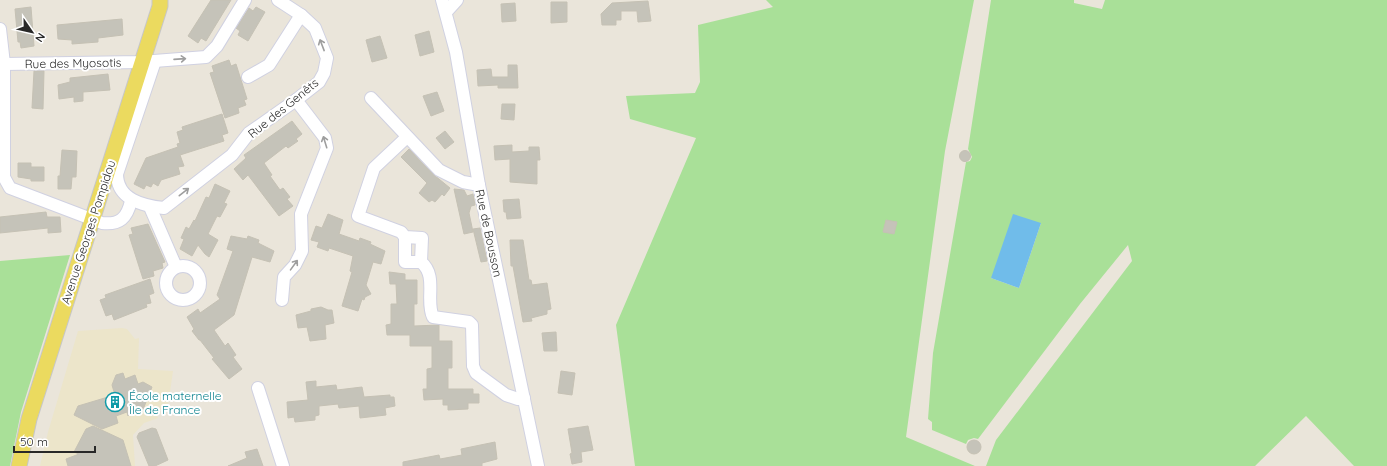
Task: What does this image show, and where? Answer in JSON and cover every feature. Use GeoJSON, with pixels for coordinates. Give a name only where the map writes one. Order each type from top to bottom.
{"type":"FeatureCollection","features":[{"type":"Feature","properties":{"kind":"main road","name":"Avenue Georges Pompidou"},"geometry":{"type":"LineString","coordinates":[[19,466],[29,419],[92,219],[148,62],[160,0]]}},
{"type":"Feature","properties":{"kind":"street","name":"Rue des Myosotis"},"geometry":{"type":"LineString","coordinates":[[4,64],[148,62],[206,57],[218,46],[245,0]]}},
{"type":"Feature","properties":{"kind":"street","name":"Rue des Genêts"},"geometry":{"type":"LineString","coordinates":[[131,201],[150,207],[164,208],[232,155],[249,133],[296,100],[318,82],[324,73],[327,58],[315,28],[301,15],[278,0]]}},
{"type":"Feature","properties":{"kind":"street"},"geometry":{"type":"LineString","coordinates":[[445,6],[457,0]]}},
{"type":"Feature","properties":{"kind":"street","name":"Rue de Bousson"},"geometry":{"type":"LineString","coordinates":[[445,6],[457,60],[479,185],[538,466]]}},
{"type":"Feature","properties":{"kind":"street"},"geometry":{"type":"LineString","coordinates":[[248,77],[269,65],[301,15]]}},
{"type":"Feature","properties":{"kind":"street"},"geometry":{"type":"LineString","coordinates":[[0,29],[4,64],[4,177],[10,188],[92,219],[114,224],[122,220],[131,201],[118,185],[117,174],[148,62]]}},
{"type":"Feature","properties":{"kind":"street"},"geometry":{"type":"LineString","coordinates":[[371,98],[438,170],[463,182],[479,185]]}},
{"type":"Feature","properties":{"kind":"street"},"geometry":{"type":"LineString","coordinates":[[282,300],[284,277],[295,265],[302,251],[301,214],[327,148],[325,138],[296,100]]}},
{"type":"Feature","properties":{"kind":"street"},"geometry":{"type":"LineString","coordinates":[[407,137],[374,168],[358,216],[401,232],[404,237],[405,262],[421,262],[426,266],[430,274],[433,318],[469,322],[472,325],[473,366],[476,373],[506,396],[518,399],[524,398]]}},
{"type":"Feature","properties":{"kind":"street"},"geometry":{"type":"LineString","coordinates":[[150,207],[176,268]]}},
{"type":"Feature","properties":{"kind":"street"},"geometry":{"type":"LineString","coordinates":[[404,237],[422,238],[421,262]]}},
{"type":"Feature","properties":{"kind":"street"},"geometry":{"type":"LineString","coordinates":[[258,388],[283,466]]}},
{"type":"Feature","properties":{"kind":"shaded area"},"geometry":{"type":"Polygon","coordinates":[[[122,328],[127,329],[135,339],[139,338],[138,369],[173,371],[168,406],[155,412],[158,418],[144,423],[133,435],[135,466],[40,466],[48,432],[78,331],[122,328]]]}},
{"type":"Feature","properties":{"kind":"green space"},"geometry":{"type":"Polygon","coordinates":[[[766,0],[974,0],[945,151],[906,437],[975,466],[635,466],[616,325],[696,138],[630,119],[626,96],[695,93],[700,82],[698,25],[773,7],[766,0]]]}},
{"type":"Feature","properties":{"kind":"green space"},"geometry":{"type":"Polygon","coordinates":[[[991,0],[1074,0],[1074,3],[1102,9],[1105,0],[1387,0],[1387,466],[1354,466],[1306,416],[1255,466],[986,466],[996,440],[1132,261],[1128,245],[1080,304],[978,439],[974,438],[968,440],[966,444],[932,430],[932,422],[928,419],[933,353],[966,162],[970,161],[972,157],[968,149],[991,0]],[[1041,223],[991,278],[1019,288],[1041,223]]]}},
{"type":"Feature","properties":{"kind":"green space"},"geometry":{"type":"Polygon","coordinates":[[[70,255],[21,412],[10,466],[0,466],[0,261],[70,255]]]}},
{"type":"Feature","properties":{"kind":"water"},"geometry":{"type":"Polygon","coordinates":[[[1013,214],[1041,223],[1019,288],[991,278],[1013,214]]]}},
{"type":"Feature","properties":{"kind":"building"},"geometry":{"type":"Polygon","coordinates":[[[211,0],[231,0],[206,41],[201,38],[198,43],[188,36],[211,0]]]}},
{"type":"Feature","properties":{"kind":"building"},"geometry":{"type":"Polygon","coordinates":[[[648,1],[651,21],[638,22],[637,11],[621,11],[621,20],[616,20],[616,25],[602,25],[601,14],[612,3],[648,1]]]}},
{"type":"Feature","properties":{"kind":"building"},"geometry":{"type":"Polygon","coordinates":[[[551,2],[567,2],[567,22],[551,23],[551,2]]]}},
{"type":"Feature","properties":{"kind":"building"},"geometry":{"type":"Polygon","coordinates":[[[515,3],[516,21],[502,22],[501,4],[515,3]]]}},
{"type":"Feature","properties":{"kind":"building"},"geometry":{"type":"Polygon","coordinates":[[[31,7],[34,46],[21,48],[20,42],[18,42],[15,9],[31,7]]]}},
{"type":"Feature","properties":{"kind":"building"},"geometry":{"type":"Polygon","coordinates":[[[256,7],[265,12],[248,41],[238,35],[240,31],[236,28],[249,8],[253,11],[256,7]]]}},
{"type":"Feature","properties":{"kind":"building"},"geometry":{"type":"Polygon","coordinates":[[[122,19],[123,35],[98,38],[98,42],[72,44],[72,40],[58,39],[57,25],[122,19]]]}},
{"type":"Feature","properties":{"kind":"building"},"geometry":{"type":"Polygon","coordinates":[[[429,31],[434,52],[420,56],[415,35],[429,31]]]}},
{"type":"Feature","properties":{"kind":"building"},"geometry":{"type":"Polygon","coordinates":[[[380,36],[387,58],[372,62],[366,40],[380,36]]]}},
{"type":"Feature","properties":{"kind":"building"},"geometry":{"type":"Polygon","coordinates":[[[229,60],[231,66],[236,64],[247,99],[244,100],[246,105],[238,108],[239,113],[225,118],[210,73],[214,72],[212,66],[229,60]]]}},
{"type":"Feature","properties":{"kind":"building"},"geometry":{"type":"Polygon","coordinates":[[[508,65],[517,65],[518,88],[498,88],[498,85],[478,86],[477,70],[491,69],[492,77],[508,77],[508,65]]]}},
{"type":"Feature","properties":{"kind":"building"},"geometry":{"type":"Polygon","coordinates":[[[34,71],[44,71],[43,109],[32,108],[34,71]]]}},
{"type":"Feature","properties":{"kind":"building"},"geometry":{"type":"Polygon","coordinates":[[[108,74],[110,90],[83,92],[83,101],[74,102],[74,97],[59,99],[58,85],[70,82],[70,78],[108,74]]]}},
{"type":"Feature","properties":{"kind":"building"},"geometry":{"type":"Polygon","coordinates":[[[437,92],[444,111],[431,116],[423,96],[437,92]]]}},
{"type":"Feature","properties":{"kind":"building"},"geometry":{"type":"Polygon","coordinates":[[[502,104],[515,104],[514,120],[501,119],[502,104]]]}},
{"type":"Feature","properties":{"kind":"building"},"geometry":{"type":"Polygon","coordinates":[[[222,114],[228,133],[222,135],[224,141],[180,155],[184,166],[178,167],[180,174],[161,180],[158,186],[153,183],[151,187],[146,185],[144,189],[134,184],[146,158],[178,147],[177,144],[180,143],[177,132],[183,130],[182,127],[222,114]]]}},
{"type":"Feature","properties":{"kind":"building"},"geometry":{"type":"Polygon","coordinates":[[[292,121],[302,134],[296,139],[298,141],[288,148],[286,146],[264,163],[272,175],[270,176],[280,190],[283,188],[290,197],[287,199],[293,206],[279,216],[248,175],[243,180],[234,169],[246,158],[244,155],[292,121]]]}},
{"type":"Feature","properties":{"kind":"building"},"geometry":{"type":"Polygon","coordinates":[[[445,131],[454,142],[445,149],[436,138],[445,131]]]}},
{"type":"Feature","properties":{"kind":"building"},"geometry":{"type":"Polygon","coordinates":[[[512,145],[512,152],[529,151],[529,147],[539,147],[540,160],[537,160],[537,184],[510,182],[510,159],[495,160],[494,146],[512,145]]]}},
{"type":"Feature","properties":{"kind":"building"},"geometry":{"type":"Polygon","coordinates":[[[409,149],[434,175],[450,188],[444,196],[442,194],[435,202],[432,200],[429,202],[419,193],[427,183],[401,157],[409,149]]]}},
{"type":"Feature","properties":{"kind":"building"},"geometry":{"type":"Polygon","coordinates":[[[62,150],[77,151],[76,177],[72,177],[71,189],[58,189],[58,176],[60,176],[62,150]]]}},
{"type":"Feature","properties":{"kind":"building"},"geometry":{"type":"Polygon","coordinates":[[[965,150],[969,152],[971,156],[969,160],[965,162],[961,160],[959,156],[961,152],[965,150]]]}},
{"type":"Feature","properties":{"kind":"building"},"geometry":{"type":"Polygon","coordinates":[[[18,163],[31,163],[31,167],[44,167],[44,181],[31,181],[31,179],[18,177],[18,163]]]}},
{"type":"Feature","properties":{"kind":"building"},"geometry":{"type":"Polygon","coordinates":[[[215,184],[230,191],[224,203],[227,204],[220,217],[217,216],[208,234],[218,240],[209,257],[198,245],[192,256],[180,249],[184,239],[181,238],[186,227],[189,229],[194,220],[195,221],[206,197],[209,198],[215,184]]]}},
{"type":"Feature","properties":{"kind":"building"},"geometry":{"type":"Polygon","coordinates":[[[454,189],[464,190],[467,196],[473,194],[475,205],[471,206],[469,213],[473,232],[464,234],[454,189]]]}},
{"type":"Feature","properties":{"kind":"building"},"geometry":{"type":"Polygon","coordinates":[[[519,199],[521,218],[507,219],[506,212],[504,212],[503,200],[519,199]]]}},
{"type":"Feature","properties":{"kind":"building"},"geometry":{"type":"Polygon","coordinates":[[[46,212],[47,217],[60,217],[61,232],[48,233],[48,228],[0,233],[0,217],[46,212]]]}},
{"type":"Feature","properties":{"kind":"building"},"geometry":{"type":"Polygon","coordinates":[[[328,214],[343,220],[339,234],[359,241],[360,238],[371,242],[370,244],[385,251],[381,264],[373,262],[366,285],[371,294],[365,297],[364,300],[362,299],[358,311],[342,306],[352,272],[350,271],[353,256],[329,248],[328,251],[317,247],[319,242],[311,240],[316,226],[322,228],[328,214]]]}},
{"type":"Feature","properties":{"kind":"building"},"geometry":{"type":"Polygon","coordinates":[[[886,220],[897,222],[894,234],[883,232],[886,220]]]}},
{"type":"Feature","properties":{"kind":"building"},"geometry":{"type":"Polygon","coordinates":[[[148,224],[165,262],[162,263],[163,268],[153,271],[154,276],[143,279],[129,235],[133,234],[131,228],[148,224]]]}},
{"type":"Feature","properties":{"kind":"building"},"geometry":{"type":"Polygon","coordinates":[[[480,228],[487,261],[481,262],[473,229],[480,228]]]}},
{"type":"Feature","properties":{"kind":"building"},"geometry":{"type":"Polygon","coordinates":[[[231,236],[247,239],[248,236],[259,240],[258,243],[274,251],[270,262],[252,257],[234,315],[214,330],[225,346],[228,343],[236,355],[233,357],[242,369],[229,379],[212,359],[214,358],[192,331],[194,329],[187,317],[198,309],[200,313],[220,299],[217,295],[233,251],[227,249],[231,236]]]}},
{"type":"Feature","properties":{"kind":"building"},"geometry":{"type":"Polygon","coordinates":[[[510,240],[523,240],[529,280],[531,280],[532,285],[547,283],[551,309],[547,310],[547,314],[531,318],[532,321],[523,322],[513,266],[511,266],[510,240]]]}},
{"type":"Feature","properties":{"kind":"building"},"geometry":{"type":"Polygon","coordinates":[[[389,272],[405,274],[405,280],[417,280],[417,304],[414,304],[414,326],[439,325],[439,341],[452,341],[452,368],[448,368],[448,389],[473,389],[473,394],[479,394],[479,403],[468,403],[468,409],[448,410],[448,405],[443,405],[443,399],[424,400],[423,389],[427,389],[427,369],[432,368],[432,346],[410,346],[410,335],[387,335],[386,325],[391,324],[391,304],[397,304],[396,284],[390,284],[389,272]]]}},
{"type":"Feature","properties":{"kind":"building"},"geometry":{"type":"Polygon","coordinates":[[[150,279],[154,293],[149,295],[151,303],[146,304],[147,307],[114,320],[112,314],[106,316],[100,300],[106,298],[105,295],[150,279]]]}},
{"type":"Feature","properties":{"kind":"building"},"geometry":{"type":"Polygon","coordinates":[[[321,307],[332,310],[334,323],[325,325],[326,339],[310,341],[307,327],[298,328],[296,315],[321,307]]]}},
{"type":"Feature","properties":{"kind":"building"},"geometry":{"type":"Polygon","coordinates":[[[556,332],[557,351],[544,351],[542,333],[556,332]]]}},
{"type":"Feature","properties":{"kind":"building"},"geometry":{"type":"Polygon","coordinates":[[[561,371],[575,373],[572,395],[558,393],[561,371]]]}},
{"type":"Feature","properties":{"kind":"building","name":"École maternelle Île de France"},"geometry":{"type":"Polygon","coordinates":[[[123,373],[125,379],[135,375],[138,384],[143,382],[152,387],[142,412],[138,413],[133,410],[128,416],[127,412],[116,416],[118,423],[102,429],[74,415],[78,406],[108,397],[117,402],[112,385],[116,375],[123,373]]]}},
{"type":"Feature","properties":{"kind":"building"},"geometry":{"type":"Polygon","coordinates":[[[316,381],[316,387],[336,385],[337,390],[362,387],[364,397],[390,395],[390,397],[394,397],[395,406],[385,408],[386,415],[360,418],[359,406],[339,408],[338,404],[319,406],[319,415],[315,416],[315,420],[295,422],[294,417],[288,418],[287,402],[308,400],[306,382],[316,381]]]}},
{"type":"Feature","properties":{"kind":"building"},"geometry":{"type":"Polygon","coordinates":[[[93,426],[123,440],[131,466],[68,466],[66,459],[79,454],[74,452],[86,429],[93,426]]]}},
{"type":"Feature","properties":{"kind":"building"},"geometry":{"type":"Polygon","coordinates":[[[588,426],[593,450],[581,452],[582,462],[572,464],[570,454],[572,453],[568,429],[588,426]]]}},
{"type":"Feature","properties":{"kind":"building"},"geometry":{"type":"Polygon","coordinates":[[[152,428],[156,429],[168,460],[155,466],[149,466],[137,437],[139,433],[152,428]]]}},
{"type":"Feature","properties":{"kind":"building"},"geometry":{"type":"Polygon","coordinates":[[[971,440],[977,440],[981,444],[981,450],[977,454],[971,454],[967,450],[967,444],[971,440]]]}},
{"type":"Feature","properties":{"kind":"building"},"geometry":{"type":"Polygon","coordinates":[[[495,442],[497,459],[482,463],[482,466],[403,466],[403,462],[439,455],[440,459],[462,455],[461,449],[495,442]]]}},
{"type":"Feature","properties":{"kind":"building"},"geometry":{"type":"Polygon","coordinates":[[[257,449],[263,466],[228,466],[247,458],[245,452],[257,449]]]}},
{"type":"Feature","properties":{"kind":"place","name":"École maternelle Île de France"},"geometry":{"type":"Point","coordinates":[115,402]}}]}
